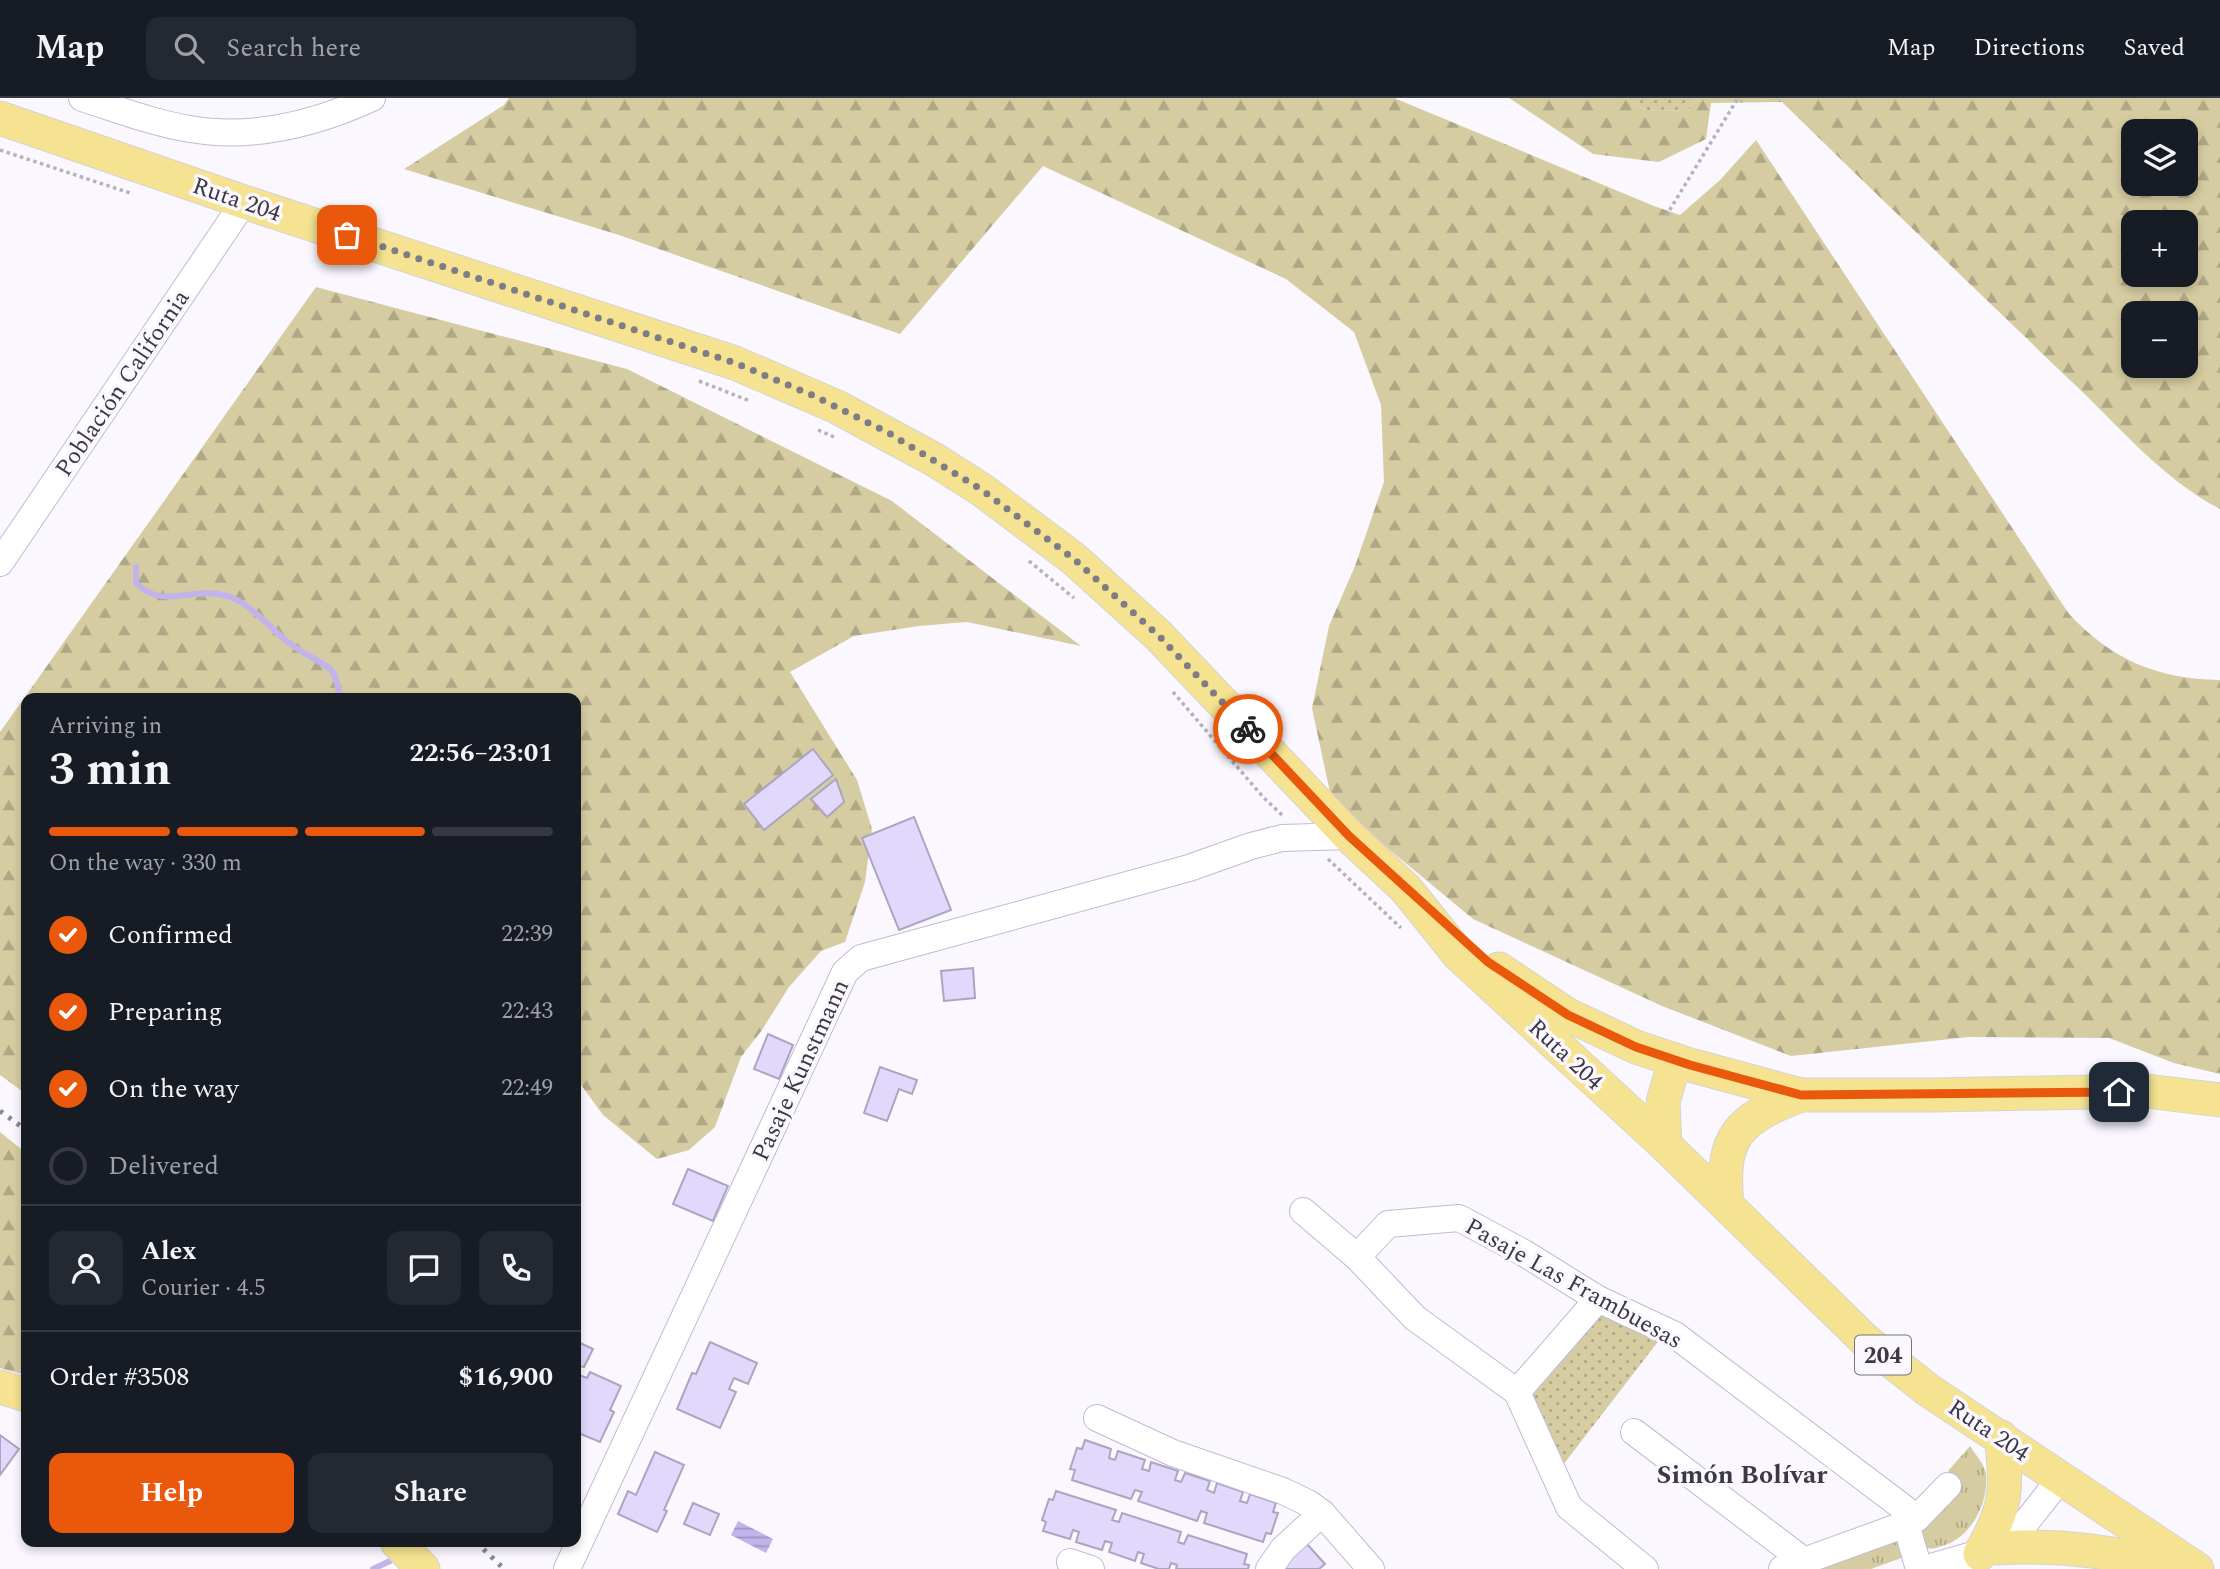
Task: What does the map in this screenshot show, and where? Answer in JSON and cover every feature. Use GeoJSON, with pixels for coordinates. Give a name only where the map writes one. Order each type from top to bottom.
{"type":"FeatureCollection","features":[{"type":"Feature","properties":{"kind":"main road","name":"Ruta 204"},"geometry":{"type":"LineString","coordinates":[[0,118],[244,202],[735,363],[799,389],[887,432],[982,490],[1047,537],[1109,589],[1159,636],[1349,836],[1406,889],[1459,955],[1665,1145],[1866,1341],[1918,1382],[2197,1569]]}},
{"type":"Feature","properties":{"kind":"main road"},"geometry":{"type":"LineString","coordinates":[[1406,889],[1488,962],[1568,1015],[1636,1047],[1801,1095],[2146,1091],[2220,1100]]}},
{"type":"Feature","properties":{"kind":"main road"},"geometry":{"type":"LineString","coordinates":[[1665,1145],[1663,1102],[1675,1060]]}},
{"type":"Feature","properties":{"kind":"main road"},"geometry":{"type":"LineString","coordinates":[[1727,1205],[1724,1174],[1728,1152],[1737,1133],[1750,1119],[1801,1095]]}},
{"type":"Feature","properties":{"kind":"main road"},"geometry":{"type":"LineString","coordinates":[[0,1387],[21,1393]]}},
{"type":"Feature","properties":{"kind":"main road"},"geometry":{"type":"LineString","coordinates":[[1972,1558],[2001,1513],[2006,1480],[2001,1437]]}},
{"type":"Feature","properties":{"kind":"main road"},"geometry":{"type":"LineString","coordinates":[[1972,1558],[2030,1546],[2099,1550],[2188,1569]]}},
{"type":"Feature","properties":{"kind":"street"},"geometry":{"type":"LineString","coordinates":[[82,98],[164,124],[190,129],[244,132],[298,125],[372,98]]}},
{"type":"Feature","properties":{"kind":"street","name":"Población California"},"geometry":{"type":"LineString","coordinates":[[0,563],[244,202]]}},
{"type":"Feature","properties":{"kind":"street","name":"Pasaje Kunstmann"},"geometry":{"type":"LineString","coordinates":[[581,1539],[845,972],[861,958],[1189,868],[1251,846],[1282,838],[1349,836]]}},
{"type":"Feature","properties":{"kind":"street"},"geometry":{"type":"LineString","coordinates":[[1303,1211],[1357,1257],[1415,1318],[1517,1392],[1569,1507],[1645,1569]]}},
{"type":"Feature","properties":{"kind":"street","name":"Pasaje Las Frambuesas"},"geometry":{"type":"LineString","coordinates":[[1357,1257],[1388,1224],[1459,1219],[1524,1253],[1598,1299],[1675,1335],[1912,1521]]}},
{"type":"Feature","properties":{"kind":"street"},"geometry":{"type":"LineString","coordinates":[[1517,1392],[1598,1299]]}},
{"type":"Feature","properties":{"kind":"street"},"geometry":{"type":"LineString","coordinates":[[1097,1418],[1173,1454],[1283,1491],[1308,1503],[1322,1513],[1371,1569]]}},
{"type":"Feature","properties":{"kind":"street"},"geometry":{"type":"LineString","coordinates":[[1634,1432],[1797,1566],[1912,1521],[1948,1486]]}},
{"type":"Feature","properties":{"kind":"street"},"geometry":{"type":"LineString","coordinates":[[1912,1521],[1922,1569],[1972,1558],[2024,1526],[2061,1478]]}},
{"type":"Feature","properties":{"kind":"street"},"geometry":{"type":"LineString","coordinates":[[1269,1569],[1283,1549],[1322,1513]]}},
{"type":"Feature","properties":{"kind":"street","name":"Pasaje Kunstmann"},"geometry":{"type":"LineString","coordinates":[[567,1569],[577,1547]]}},
{"type":"Feature","properties":{"kind":"path"},"geometry":{"type":"LineString","coordinates":[[1666,216],[1738,98]]}},
{"type":"Feature","properties":{"kind":"path"},"geometry":{"type":"LineString","coordinates":[[0,150],[140,196]]}},
{"type":"Feature","properties":{"kind":"path"},"geometry":{"type":"LineString","coordinates":[[688,378],[752,401]]}},
{"type":"Feature","properties":{"kind":"path"},"geometry":{"type":"LineString","coordinates":[[812,427],[836,439]]}},
{"type":"Feature","properties":{"kind":"path"},"geometry":{"type":"LineString","coordinates":[[1028,560],[1078,601]]}},
{"type":"Feature","properties":{"kind":"path"},"geometry":{"type":"LineString","coordinates":[[1172,690],[1263,797],[1404,931]]}},
{"type":"Feature","properties":{"kind":"green space"},"geometry":{"type":"Polygon","coordinates":[[[509,98],[1394,98],[1680,215],[1720,180],[1756,140],[2069,614],[2102,644],[2137,664],[2176,676],[2220,680],[2220,1074],[2174,1063],[2109,1038],[1969,1037],[1791,1056],[1662,1006],[1473,919],[1332,802],[1312,708],[1329,626],[1355,566],[1384,482],[1381,405],[1354,332],[1286,279],[1043,166],[900,334],[619,235],[404,169],[504,105],[509,98]]]}},
{"type":"Feature","properties":{"kind":"green space"},"geometry":{"type":"Polygon","coordinates":[[[1509,98],[1624,98],[1645,110],[1688,111],[1698,98],[2220,98],[2220,509],[2179,482],[2142,451],[1782,102],[1711,103],[1706,139],[1659,162],[1593,154],[1509,98]]]}},
{"type":"Feature","properties":{"kind":"green space"},"geometry":{"type":"Polygon","coordinates":[[[1624,98],[1698,98],[1688,111],[1645,110],[1624,98]]]}},
{"type":"Feature","properties":{"kind":"green space"},"geometry":{"type":"Polygon","coordinates":[[[316,287],[627,369],[892,501],[1081,646],[967,622],[919,626],[854,636],[790,672],[857,780],[872,829],[865,882],[845,942],[821,951],[789,987],[741,1057],[715,1127],[689,1150],[657,1159],[603,1115],[581,1085],[581,693],[28,693],[316,287]]]}},
{"type":"Feature","properties":{"kind":"green space"},"geometry":{"type":"Polygon","coordinates":[[[21,702],[21,1090],[0,1075],[0,732],[21,702]]]}},
{"type":"Feature","properties":{"kind":"green space"},"geometry":{"type":"Polygon","coordinates":[[[0,1132],[21,1149],[21,1374],[0,1368],[0,1132]]]}},
{"type":"Feature","properties":{"kind":"green space"},"geometry":{"type":"Polygon","coordinates":[[[1600,1311],[1660,1339],[1563,1465],[1530,1395],[1600,1311]]]}},
{"type":"Feature","properties":{"kind":"green space"},"geometry":{"type":"Polygon","coordinates":[[[1970,1446],[1986,1474],[1985,1496],[1977,1517],[1955,1541],[1937,1548],[1924,1547],[1920,1530],[1956,1479],[1948,1471],[1970,1446]]]}},
{"type":"Feature","properties":{"kind":"green space"},"geometry":{"type":"Polygon","coordinates":[[[1899,1535],[1904,1557],[1871,1569],[1815,1569],[1899,1535]]]}},
{"type":"Feature","properties":{"kind":"shaded area"},"geometry":{"type":"Polygon","coordinates":[[[738,1521],[773,1539],[766,1553],[731,1535],[738,1521]]]}},
{"type":"Feature","properties":{"kind":"building"},"geometry":{"type":"Polygon","coordinates":[[[813,749],[833,775],[764,830],[744,804],[813,749]]]}},
{"type":"Feature","properties":{"kind":"building"},"geometry":{"type":"Polygon","coordinates":[[[836,779],[844,802],[827,817],[811,799],[836,779]]]}},
{"type":"Feature","properties":{"kind":"building"},"geometry":{"type":"Polygon","coordinates":[[[914,817],[951,910],[899,930],[862,838],[914,817]]]}},
{"type":"Feature","properties":{"kind":"building"},"geometry":{"type":"Polygon","coordinates":[[[973,968],[975,998],[944,1001],[941,971],[973,968]]]}},
{"type":"Feature","properties":{"kind":"building"},"geometry":{"type":"Polygon","coordinates":[[[768,1034],[793,1045],[779,1079],[754,1069],[768,1034]]]}},
{"type":"Feature","properties":{"kind":"building"},"geometry":{"type":"Polygon","coordinates":[[[880,1067],[917,1080],[912,1094],[899,1089],[887,1121],[864,1113],[880,1067]]]}},
{"type":"Feature","properties":{"kind":"building"},"geometry":{"type":"Polygon","coordinates":[[[688,1169],[728,1186],[713,1221],[673,1204],[688,1169]]]}},
{"type":"Feature","properties":{"kind":"building"},"geometry":{"type":"Polygon","coordinates":[[[710,1342],[757,1363],[748,1384],[734,1378],[729,1389],[736,1392],[720,1428],[677,1409],[692,1373],[696,1374],[710,1342]]]}},
{"type":"Feature","properties":{"kind":"building"},"geometry":{"type":"Polygon","coordinates":[[[581,1343],[593,1349],[584,1367],[581,1366],[581,1343]]]}},
{"type":"Feature","properties":{"kind":"building"},"geometry":{"type":"Polygon","coordinates":[[[590,1372],[621,1386],[610,1410],[614,1412],[600,1442],[581,1434],[581,1376],[587,1378],[590,1372]]]}},
{"type":"Feature","properties":{"kind":"building"},"geometry":{"type":"Polygon","coordinates":[[[0,1435],[19,1449],[0,1475],[0,1435]]]}},
{"type":"Feature","properties":{"kind":"building"},"geometry":{"type":"Polygon","coordinates":[[[1085,1440],[1111,1449],[1109,1458],[1115,1460],[1118,1451],[1145,1460],[1142,1469],[1149,1471],[1151,1462],[1178,1471],[1175,1480],[1181,1482],[1185,1473],[1210,1481],[1207,1490],[1214,1493],[1217,1483],[1243,1492],[1240,1501],[1247,1503],[1250,1494],[1276,1503],[1273,1512],[1278,1513],[1271,1534],[1266,1533],[1263,1542],[1204,1523],[1207,1513],[1201,1511],[1197,1521],[1138,1501],[1142,1492],[1135,1490],[1131,1499],[1072,1480],[1075,1470],[1070,1469],[1077,1448],[1082,1449],[1085,1440]]]}},
{"type":"Feature","properties":{"kind":"building"},"geometry":{"type":"Polygon","coordinates":[[[655,1452],[684,1465],[657,1532],[618,1514],[628,1491],[636,1495],[655,1452]]]}},
{"type":"Feature","properties":{"kind":"building"},"geometry":{"type":"Polygon","coordinates":[[[1056,1491],[1116,1510],[1112,1520],[1119,1522],[1122,1513],[1181,1532],[1178,1542],[1184,1544],[1188,1535],[1247,1554],[1244,1564],[1249,1565],[1248,1569],[1176,1569],[1177,1565],[1171,1563],[1169,1569],[1159,1569],[1141,1563],[1144,1554],[1138,1552],[1135,1561],[1109,1552],[1112,1543],[1105,1541],[1102,1550],[1076,1542],[1079,1532],[1073,1530],[1070,1539],[1043,1531],[1046,1522],[1042,1520],[1049,1499],[1053,1500],[1056,1491]]]}},
{"type":"Feature","properties":{"kind":"building"},"geometry":{"type":"Polygon","coordinates":[[[693,1503],[719,1514],[710,1535],[684,1524],[693,1503]]]}},
{"type":"Feature","properties":{"kind":"building"},"geometry":{"type":"Polygon","coordinates":[[[1306,1543],[1325,1564],[1319,1569],[1277,1569],[1306,1543]]]}},
{"type":"Feature","properties":{"kind":"waterway"},"geometry":{"type":"LineString","coordinates":[[136,567],[136,583],[155,595],[165,597],[218,594],[247,606],[293,646],[329,668],[339,693]]}},
{"type":"Feature","properties":{"kind":"waterway"},"geometry":{"type":"LineString","coordinates":[[373,1569],[390,1561]]}},
{"type":"Feature","properties":{"kind":"railway"},"geometry":{"type":"LineString","coordinates":[[0,1111],[21,1126]]}},
{"type":"Feature","properties":{"kind":"railway"},"geometry":{"type":"LineString","coordinates":[[481,1547],[504,1569]]}},
{"type":"Feature","properties":{"kind":"way so far"},"geometry":{"type":"LineString","coordinates":[[347,235],[735,363],[812,395],[887,432],[982,490],[1074,559],[1118,596],[1159,636],[1248,729]]}},
{"type":"Feature","properties":{"kind":"district","name":"Simón Bolívar"},"geometry":{"type":"Point","coordinates":[1742,1474]}},
{"type":"Feature","properties":{"kind":"route"},"geometry":{"type":"LineString","coordinates":[[1248,729],[1349,836],[1488,962],[1568,1015],[1636,1047],[1690,1065],[1801,1095],[2119,1092]]}}]}
